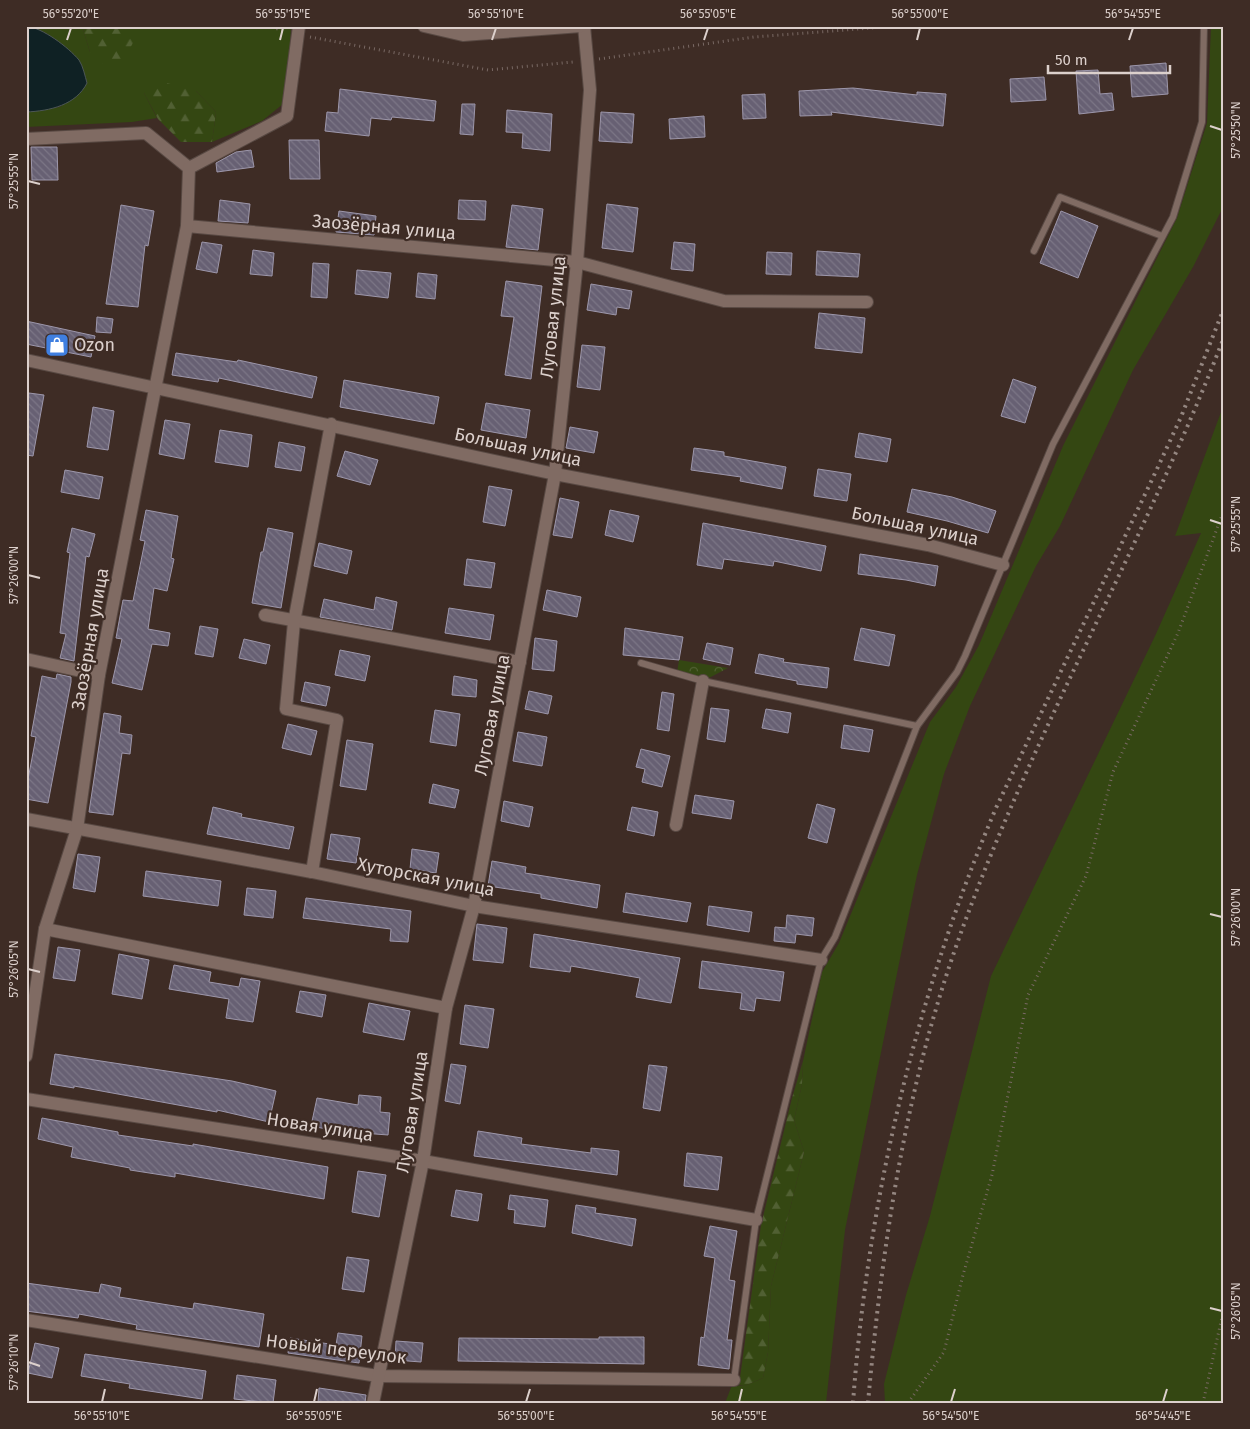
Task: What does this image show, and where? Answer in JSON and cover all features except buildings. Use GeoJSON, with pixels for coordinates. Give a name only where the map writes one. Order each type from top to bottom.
{"type":"FeatureCollection","features":[{"type":"Feature","properties":{"kind":"street"},"geometry":{"type":"LineString","coordinates":[[26,139],[146,133],[190,168],[288,116],[299,26]]}},
{"type":"Feature","properties":{"kind":"street"},"geometry":{"type":"LineString","coordinates":[[424,26],[463,35],[583,26]]}},
{"type":"Feature","properties":{"kind":"street","name":"Луговая улица"},"geometry":{"type":"LineString","coordinates":[[373,1403],[423,1161],[446,1008],[474,906],[555,474],[577,262],[590,90],[583,26]]}},
{"type":"Feature","properties":{"kind":"street","name":"Заозёрная улица"},"geometry":{"type":"LineString","coordinates":[[26,1056],[45,929],[77,828],[99,675],[187,226],[190,168]]}},
{"type":"Feature","properties":{"kind":"street","name":"Заозёрная улица"},"geometry":{"type":"LineString","coordinates":[[187,226],[577,262],[724,301],[867,302]]}},
{"type":"Feature","properties":{"kind":"street","name":"Большая улица"},"geometry":{"type":"LineString","coordinates":[[26,360],[331,424],[555,474],[899,539],[1003,565]]}},
{"type":"Feature","properties":{"kind":"street"},"geometry":{"type":"LineString","coordinates":[[312,872],[337,720],[286,709],[294,622],[331,424]]}},
{"type":"Feature","properties":{"kind":"street"},"geometry":{"type":"LineString","coordinates":[[264,615],[520,662]]}},
{"type":"Feature","properties":{"kind":"street"},"geometry":{"type":"LineString","coordinates":[[26,659],[99,675]]}},
{"type":"Feature","properties":{"kind":"street"},"geometry":{"type":"LineString","coordinates":[[676,826],[702,681]]}},
{"type":"Feature","properties":{"kind":"street","name":"Хуторская улица"},"geometry":{"type":"LineString","coordinates":[[26,819],[312,872],[474,906],[821,960]]}},
{"type":"Feature","properties":{"kind":"street"},"geometry":{"type":"LineString","coordinates":[[45,929],[446,1008]]}},
{"type":"Feature","properties":{"kind":"street","name":"Новая улица"},"geometry":{"type":"LineString","coordinates":[[26,1099],[423,1161],[756,1220]]}},
{"type":"Feature","properties":{"kind":"street","name":"Новый переулок"},"geometry":{"type":"LineString","coordinates":[[26,1320],[378,1376],[734,1380]]}},
{"type":"Feature","properties":{"kind":"lane"},"geometry":{"type":"LineString","coordinates":[[734,1380],[756,1220],[821,960],[835,937],[917,726],[957,672],[966,656],[1053,444],[1173,217],[1202,122],[1204,26]]}},
{"type":"Feature","properties":{"kind":"lane"},"geometry":{"type":"LineString","coordinates":[[1034,251],[1060,197],[1162,236]]}},
{"type":"Feature","properties":{"kind":"lane"},"geometry":{"type":"LineString","coordinates":[[641,663],[702,681],[917,726]]}},
{"type":"Feature","properties":{"kind":"path"},"geometry":{"type":"LineString","coordinates":[[908,1403],[944,1352],[963,1275],[992,1175],[1028,995],[1086,876],[1114,772],[1178,633],[1224,510]]}},
{"type":"Feature","properties":{"kind":"path"},"geometry":{"type":"LineString","coordinates":[[1203,1403],[1224,1308]]}},
{"type":"Feature","properties":{"kind":"green space"},"geometry":{"type":"Polygon","coordinates":[[[28,26],[82,26],[90,52],[133,43],[133,26],[291,26],[283,104],[262,121],[212,142],[216,112],[196,91],[144,93],[157,118],[132,122],[26,127],[26,112],[60,107],[87,83],[80,62],[68,50],[55,39],[28,26]]]}},
{"type":"Feature","properties":{"kind":"green space"},"geometry":{"type":"Polygon","coordinates":[[[82,26],[133,26],[133,43],[121,63],[101,64],[90,52],[82,26]]]}},
{"type":"Feature","properties":{"kind":"green space"},"geometry":{"type":"Polygon","coordinates":[[[1211,26],[1224,26],[1224,205],[1193,267],[1133,370],[1060,526],[1036,566],[970,706],[944,774],[917,875],[845,1230],[826,1403],[725,1403],[732,1385],[744,1386],[763,1378],[768,1352],[771,1286],[804,1152],[794,1120],[802,1084],[803,1061],[822,972],[839,943],[930,722],[956,687],[979,645],[1063,446],[1177,218],[1207,123],[1211,26]]]}},
{"type":"Feature","properties":{"kind":"green space"},"geometry":{"type":"Polygon","coordinates":[[[156,80],[196,91],[216,112],[212,142],[181,142],[158,119],[144,93],[156,80]]]}},
{"type":"Feature","properties":{"kind":"green space"},"geometry":{"type":"Polygon","coordinates":[[[1224,404],[1224,1403],[885,1403],[884,1384],[906,1295],[930,1216],[991,976],[1155,636],[1201,533],[1175,536],[1224,404]]]}},
{"type":"Feature","properties":{"kind":"green space"},"geometry":{"type":"Polygon","coordinates":[[[679,660],[728,668],[703,681],[677,673],[679,660]]]}},
{"type":"Feature","properties":{"kind":"green space"},"geometry":{"type":"Polygon","coordinates":[[[803,1061],[802,1084],[794,1120],[804,1152],[771,1286],[768,1352],[763,1378],[744,1386],[739,1385],[761,1225],[803,1061]]]}},
{"type":"Feature","properties":{"kind":"shaded area"},"geometry":{"type":"Polygon","coordinates":[[[26,26],[40,30],[55,39],[79,60],[87,83],[82,91],[69,102],[53,108],[26,112],[26,26]]]}},
{"type":"Feature","properties":{"kind":"railway"},"geometry":{"type":"LineString","coordinates":[[853,1403],[860,1326],[870,1250],[884,1174],[900,1099],[942,951],[996,808],[1181,417],[1224,308]]}},
{"type":"Feature","properties":{"kind":"railway"},"geometry":{"type":"LineString","coordinates":[[868,1403],[881,1286],[898,1169],[910,1111],[939,997],[987,864],[1019,788],[1159,489],[1193,414],[1224,337]]}},
{"type":"Feature","properties":{"kind":"place","name":"Ozon"},"geometry":{"type":"Point","coordinates":[57,345]}}]}
